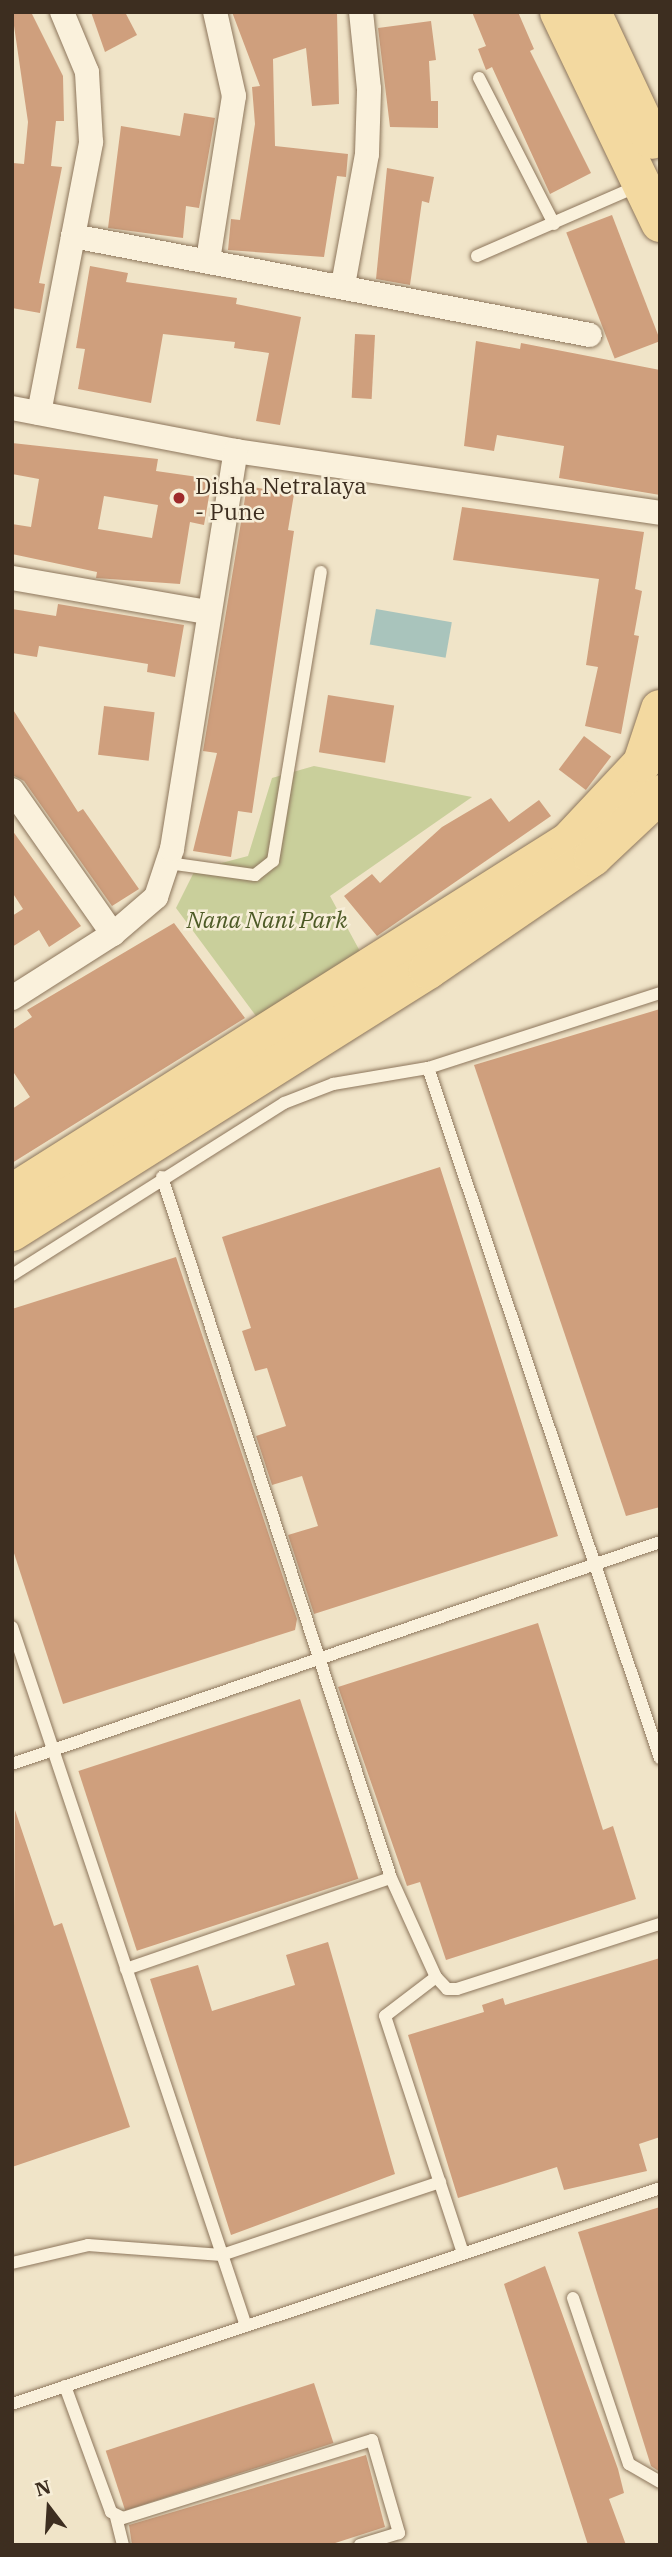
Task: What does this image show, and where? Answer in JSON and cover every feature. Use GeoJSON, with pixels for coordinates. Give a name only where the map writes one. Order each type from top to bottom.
{"type":"FeatureCollection","features":[{"type":"Feature","properties":{"kind":"main road"},"geometry":{"type":"LineString","coordinates":[[559,12],[654,152]]}},
{"type":"Feature","properties":{"kind":"main road"},"geometry":{"type":"LineString","coordinates":[[592,12],[654,152],[660,223]]}},
{"type":"Feature","properties":{"kind":"main road"},"geometry":{"type":"LineString","coordinates":[[12,1233],[428,970],[593,856],[654,777],[659,716]]}},
{"type":"Feature","properties":{"kind":"main road"},"geometry":{"type":"LineString","coordinates":[[12,1193],[569,841],[654,777]]}},
{"type":"Feature","properties":{"kind":"street"},"geometry":{"type":"LineString","coordinates":[[39,413],[73,236],[93,104],[62,12]]}},
{"type":"Feature","properties":{"kind":"street"},"geometry":{"type":"LineString","coordinates":[[208,260],[234,96],[215,12]]}},
{"type":"Feature","properties":{"kind":"street"},"geometry":{"type":"LineString","coordinates":[[343,285],[367,154],[369,89],[361,12]]}},
{"type":"Feature","properties":{"kind":"street"},"geometry":{"type":"LineString","coordinates":[[73,236],[343,285],[590,334]]}},
{"type":"Feature","properties":{"kind":"street"},"geometry":{"type":"LineString","coordinates":[[12,408],[236,452],[649,511]]}},
{"type":"Feature","properties":{"kind":"street"},"geometry":{"type":"LineString","coordinates":[[12,998],[113,934],[156,897],[168,863],[207,612],[236,452]]}},
{"type":"Feature","properties":{"kind":"street"},"geometry":{"type":"LineString","coordinates":[[12,578],[207,612]]}},
{"type":"Feature","properties":{"kind":"street"},"geometry":{"type":"LineString","coordinates":[[12,790],[113,934]]}},
{"type":"Feature","properties":{"kind":"lane"},"geometry":{"type":"LineString","coordinates":[[479,78],[554,224]]}},
{"type":"Feature","properties":{"kind":"lane"},"geometry":{"type":"LineString","coordinates":[[477,256],[554,224],[654,152]]}},
{"type":"Feature","properties":{"kind":"lane"},"geometry":{"type":"LineString","coordinates":[[168,863],[255,875],[273,861],[321,572]]}},
{"type":"Feature","properties":{"kind":"lane"},"geometry":{"type":"LineString","coordinates":[[12,1275],[162,1177],[284,1103],[333,1084],[428,1068],[660,993]]}},
{"type":"Feature","properties":{"kind":"lane"},"geometry":{"type":"LineString","coordinates":[[428,1068],[660,1758]]}},
{"type":"Feature","properties":{"kind":"lane"},"geometry":{"type":"LineString","coordinates":[[162,1177],[391,1878],[436,1978],[447,1989],[457,1989],[660,1924]]}},
{"type":"Feature","properties":{"kind":"lane"},"geometry":{"type":"LineString","coordinates":[[12,1764],[660,1542]]}},
{"type":"Feature","properties":{"kind":"lane"},"geometry":{"type":"LineString","coordinates":[[12,1627],[246,2326]]}},
{"type":"Feature","properties":{"kind":"lane"},"geometry":{"type":"LineString","coordinates":[[126,1969],[391,1878]]}},
{"type":"Feature","properties":{"kind":"lane"},"geometry":{"type":"LineString","coordinates":[[436,1978],[384,2016],[463,2253]]}},
{"type":"Feature","properties":{"kind":"lane"},"geometry":{"type":"LineString","coordinates":[[12,2263],[88,2245],[222,2255],[440,2182]]}},
{"type":"Feature","properties":{"kind":"lane"},"geometry":{"type":"LineString","coordinates":[[12,2404],[660,2188]]}},
{"type":"Feature","properties":{"kind":"lane"},"geometry":{"type":"LineString","coordinates":[[573,2298],[629,2464],[660,2482]]}},
{"type":"Feature","properties":{"kind":"lane"},"geometry":{"type":"LineString","coordinates":[[65,2386],[116,2516],[122,2545]]}},
{"type":"Feature","properties":{"kind":"lane"},"geometry":{"type":"LineString","coordinates":[[116,2516],[129,2518],[372,2440],[400,2533],[360,2545]]}},
{"type":"Feature","properties":{"kind":"green space","name":"Nana Nani Park"},"geometry":{"type":"Polygon","coordinates":[[[314,766],[472,797],[330,896],[362,955],[259,1020],[176,908],[195,870],[248,856],[272,778],[314,766]]]}},
{"type":"Feature","properties":{"kind":"water"},"geometry":{"type":"Polygon","coordinates":[[[376,609],[452,622],[446,658],[370,644],[376,609]]]}},
{"type":"Feature","properties":{"kind":"building"},"geometry":{"type":"Polygon","coordinates":[[[12,12],[31,12],[63,76],[64,121],[56,121],[51,166],[62,167],[39,283],[45,284],[40,313],[12,308],[12,173],[13,163],[24,164],[28,122],[12,12]]]}},
{"type":"Feature","properties":{"kind":"building"},"geometry":{"type":"Polygon","coordinates":[[[91,12],[125,12],[137,35],[105,52],[91,12]]]}},
{"type":"Feature","properties":{"kind":"building"},"geometry":{"type":"Polygon","coordinates":[[[232,12],[337,12],[339,104],[312,106],[306,48],[273,59],[275,146],[348,154],[346,177],[337,176],[324,257],[228,250],[231,219],[240,220],[255,124],[252,87],[260,86],[232,12]]]}},
{"type":"Feature","properties":{"kind":"building"},"geometry":{"type":"Polygon","coordinates":[[[472,12],[518,12],[534,49],[530,51],[591,173],[550,194],[492,67],[486,70],[478,49],[486,46],[472,12]]]}},
{"type":"Feature","properties":{"kind":"building"},"geometry":{"type":"Polygon","coordinates":[[[431,21],[436,60],[429,61],[431,101],[438,101],[438,128],[390,127],[378,28],[431,21]]]}},
{"type":"Feature","properties":{"kind":"building"},"geometry":{"type":"Polygon","coordinates":[[[184,113],[215,118],[199,208],[186,206],[183,238],[108,228],[121,126],[180,136],[184,113]]]}},
{"type":"Feature","properties":{"kind":"building"},"geometry":{"type":"Polygon","coordinates":[[[387,168],[434,177],[429,203],[422,201],[410,285],[376,279],[387,168]]]}},
{"type":"Feature","properties":{"kind":"building"},"geometry":{"type":"Polygon","coordinates":[[[612,215],[660,340],[615,359],[566,233],[612,215]]]}},
{"type":"Feature","properties":{"kind":"building"},"geometry":{"type":"Polygon","coordinates":[[[90,266],[128,273],[126,282],[237,298],[236,304],[301,317],[280,425],[256,421],[269,353],[234,348],[235,342],[163,334],[151,403],[78,389],[85,349],[76,348],[90,266]]]}},
{"type":"Feature","properties":{"kind":"building"},"geometry":{"type":"Polygon","coordinates":[[[355,334],[375,335],[372,399],[352,398],[355,334]]]}},
{"type":"Feature","properties":{"kind":"building"},"geometry":{"type":"Polygon","coordinates":[[[476,341],[520,349],[521,343],[660,370],[660,495],[559,478],[564,446],[497,435],[494,451],[464,446],[476,341]]]}},
{"type":"Feature","properties":{"kind":"building"},"geometry":{"type":"Polygon","coordinates":[[[12,443],[158,459],[156,471],[212,479],[204,525],[190,522],[180,584],[96,578],[97,572],[12,554],[12,524],[31,527],[39,479],[12,474],[12,443]],[[104,496],[98,529],[152,538],[158,505],[104,496]]]}},
{"type":"Feature","properties":{"kind":"building"},"geometry":{"type":"Polygon","coordinates":[[[247,486],[294,494],[288,530],[294,531],[252,813],[238,811],[231,857],[193,851],[217,753],[203,751],[247,486]]]}},
{"type":"Feature","properties":{"kind":"building"},"geometry":{"type":"Polygon","coordinates":[[[462,507],[644,532],[635,589],[642,591],[634,635],[639,636],[621,734],[585,726],[598,667],[586,665],[599,579],[453,560],[462,507]]]}},
{"type":"Feature","properties":{"kind":"building"},"geometry":{"type":"Polygon","coordinates":[[[58,604],[184,625],[175,677],[147,672],[148,664],[39,646],[37,657],[12,653],[12,609],[56,616],[58,604]]]}},
{"type":"Feature","properties":{"kind":"building"},"geometry":{"type":"Polygon","coordinates":[[[328,695],[394,705],[385,763],[319,752],[328,695]]]}},
{"type":"Feature","properties":{"kind":"building"},"geometry":{"type":"Polygon","coordinates":[[[104,706],[155,712],[149,761],[98,755],[104,706]]]}},
{"type":"Feature","properties":{"kind":"building"},"geometry":{"type":"Polygon","coordinates":[[[12,708],[78,812],[83,809],[139,889],[112,906],[24,781],[12,775],[12,708]]]}},
{"type":"Feature","properties":{"kind":"building"},"geometry":{"type":"Polygon","coordinates":[[[584,736],[611,756],[586,790],[559,770],[584,736]]]}},
{"type":"Feature","properties":{"kind":"building"},"geometry":{"type":"Polygon","coordinates":[[[491,798],[509,822],[539,800],[551,816],[377,936],[344,896],[372,874],[380,883],[442,827],[491,798]]]}},
{"type":"Feature","properties":{"kind":"building"},"geometry":{"type":"Polygon","coordinates":[[[12,830],[81,926],[49,947],[39,930],[12,947],[12,916],[23,909],[12,892],[12,830]]]}},
{"type":"Feature","properties":{"kind":"building"},"geometry":{"type":"Polygon","coordinates":[[[174,923],[245,1018],[12,1163],[12,1109],[30,1097],[12,1070],[12,1030],[32,1017],[27,1010],[174,923]]]}},
{"type":"Feature","properties":{"kind":"building"},"geometry":{"type":"Polygon","coordinates":[[[660,1009],[660,1507],[626,1516],[474,1065],[660,1009]]]}},
{"type":"Feature","properties":{"kind":"building"},"geometry":{"type":"Polygon","coordinates":[[[440,1167],[558,1536],[314,1614],[288,1535],[318,1526],[302,1476],[272,1485],[256,1436],[286,1426],[267,1368],[255,1371],[242,1331],[251,1328],[222,1237],[440,1167]]]}},
{"type":"Feature","properties":{"kind":"building"},"geometry":{"type":"Polygon","coordinates":[[[176,1257],[297,1619],[295,1630],[63,1704],[12,1547],[12,1309],[176,1257]]]}},
{"type":"Feature","properties":{"kind":"building"},"geometry":{"type":"Polygon","coordinates":[[[538,1623],[603,1830],[613,1826],[636,1899],[446,1960],[420,1882],[407,1886],[338,1687],[538,1623]]]}},
{"type":"Feature","properties":{"kind":"building"},"geometry":{"type":"Polygon","coordinates":[[[300,1699],[358,1879],[137,1951],[78,1771],[300,1699]]]}},
{"type":"Feature","properties":{"kind":"building"},"geometry":{"type":"Polygon","coordinates":[[[15,1810],[54,1926],[62,1923],[130,2127],[12,2167],[15,1810]]]}},
{"type":"Feature","properties":{"kind":"building"},"geometry":{"type":"Polygon","coordinates":[[[328,1942],[395,2174],[231,2235],[150,1979],[198,1965],[212,2011],[295,1985],[286,1955],[328,1942]]]}},
{"type":"Feature","properties":{"kind":"building"},"geometry":{"type":"Polygon","coordinates":[[[660,1958],[660,2137],[639,2144],[647,2171],[564,2190],[557,2167],[458,2198],[408,2035],[484,2012],[482,2005],[503,1998],[505,2005],[660,1958]]]}},
{"type":"Feature","properties":{"kind":"building"},"geometry":{"type":"Polygon","coordinates":[[[660,2207],[660,2472],[651,2466],[578,2232],[660,2207]]]}},
{"type":"Feature","properties":{"kind":"building"},"geometry":{"type":"Polygon","coordinates":[[[545,2266],[618,2469],[624,2493],[609,2499],[626,2545],[588,2545],[504,2284],[545,2266]]]}},
{"type":"Feature","properties":{"kind":"building"},"geometry":{"type":"Polygon","coordinates":[[[314,2383],[333,2443],[125,2511],[106,2451],[314,2383]]]}},
{"type":"Feature","properties":{"kind":"building"},"geometry":{"type":"Polygon","coordinates":[[[366,2455],[385,2527],[329,2545],[132,2545],[129,2525],[366,2455]]]}},
{"type":"Feature","properties":{"kind":"place","name":"Disha Netralaya - Pune"},"geometry":{"type":"Point","coordinates":[179,498]}}]}
